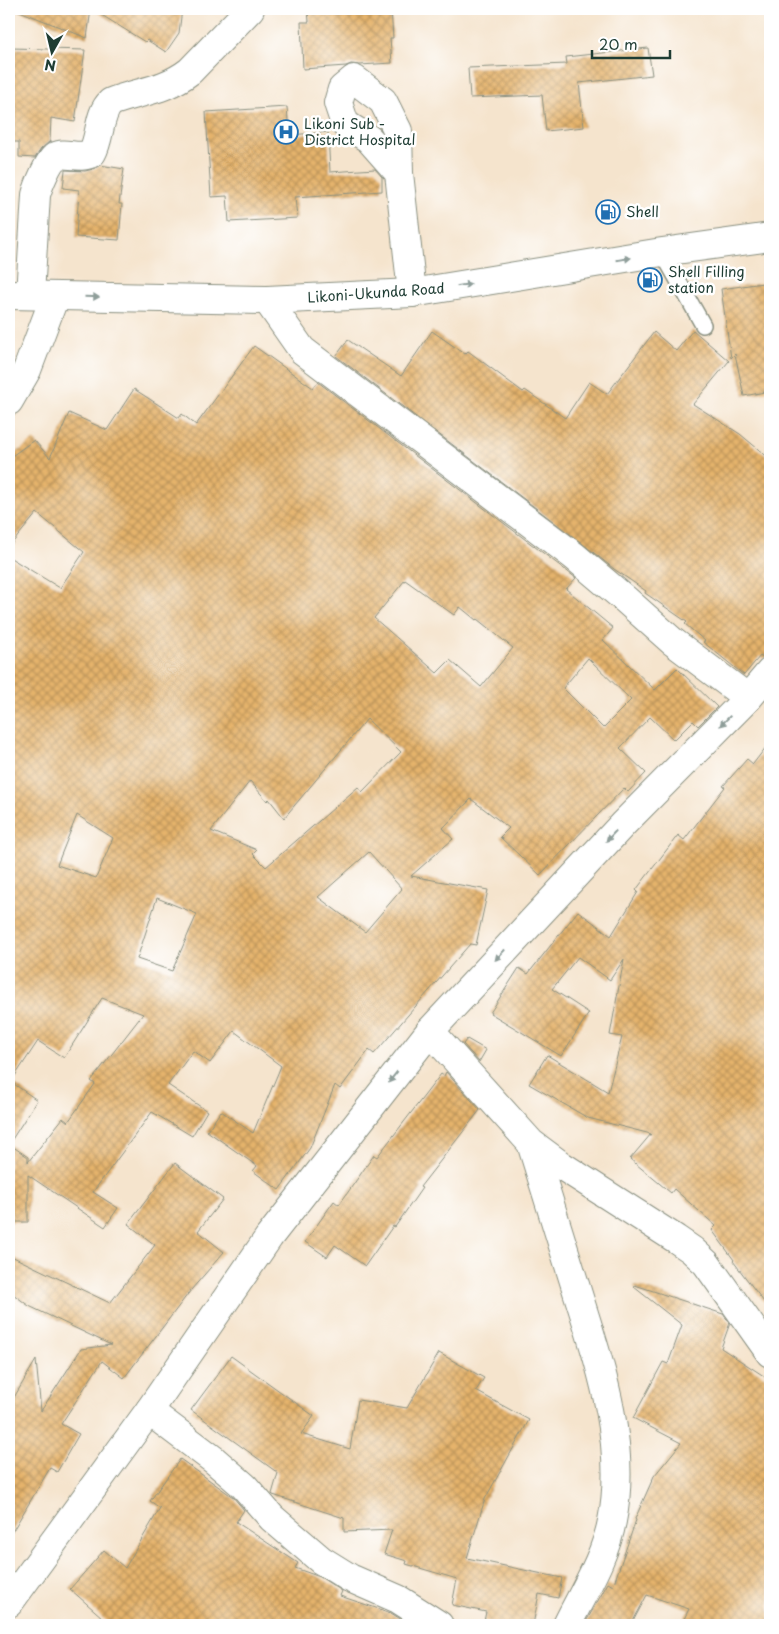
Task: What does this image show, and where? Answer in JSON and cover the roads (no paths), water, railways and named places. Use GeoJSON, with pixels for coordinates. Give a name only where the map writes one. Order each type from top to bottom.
{"type":"FeatureCollection","features":[{"type":"Feature","properties":{"kind":"main road"},"geometry":{"type":"LineString","coordinates":[[9,401],[27,370],[36,195],[39,184],[54,158],[60,155],[88,156],[92,153],[99,136],[106,107],[111,102],[166,86],[179,80],[250,9]]}},
{"type":"Feature","properties":{"kind":"main road"},"geometry":{"type":"LineString","coordinates":[[399,173],[412,293]]}},
{"type":"Feature","properties":{"kind":"main road","name":"Likoni-Ukunda Road"},"geometry":{"type":"LineString","coordinates":[[31,295],[267,300],[412,293],[662,252],[770,237]]}},
{"type":"Feature","properties":{"kind":"main road"},"geometry":{"type":"LineString","coordinates":[[267,300],[302,350],[574,556],[672,641],[748,698]]}},
{"type":"Feature","properties":{"kind":"main road"},"geometry":{"type":"LineString","coordinates":[[9,1603],[149,1411],[269,1237],[430,1031],[624,823],[748,698],[770,672]]}},
{"type":"Feature","properties":{"kind":"main road"},"geometry":{"type":"LineString","coordinates":[[430,1031],[531,1143],[562,1166],[692,1250],[706,1263],[770,1353]]}},
{"type":"Feature","properties":{"kind":"main road"},"geometry":{"type":"LineString","coordinates":[[531,1143],[602,1371],[613,1426],[617,1493],[612,1523],[597,1566],[566,1625]]}},
{"type":"Feature","properties":{"kind":"main road"},"geometry":{"type":"LineString","coordinates":[[149,1411],[244,1486],[272,1518],[321,1560],[350,1578],[398,1599],[439,1625]]}},
{"type":"Feature","properties":{"kind":"lane"},"geometry":{"type":"LineString","coordinates":[[662,252],[703,325]]}},
{"type":"Feature","properties":{"kind":"place","name":"Likoni Sub - District Hospital"},"geometry":{"type":"Point","coordinates":[286,132]}},
{"type":"Feature","properties":{"kind":"place","name":"Shell"},"geometry":{"type":"Point","coordinates":[608,212]}},
{"type":"Feature","properties":{"kind":"place","name":"Shell Filling station"},"geometry":{"type":"Point","coordinates":[650,280]}}]}
